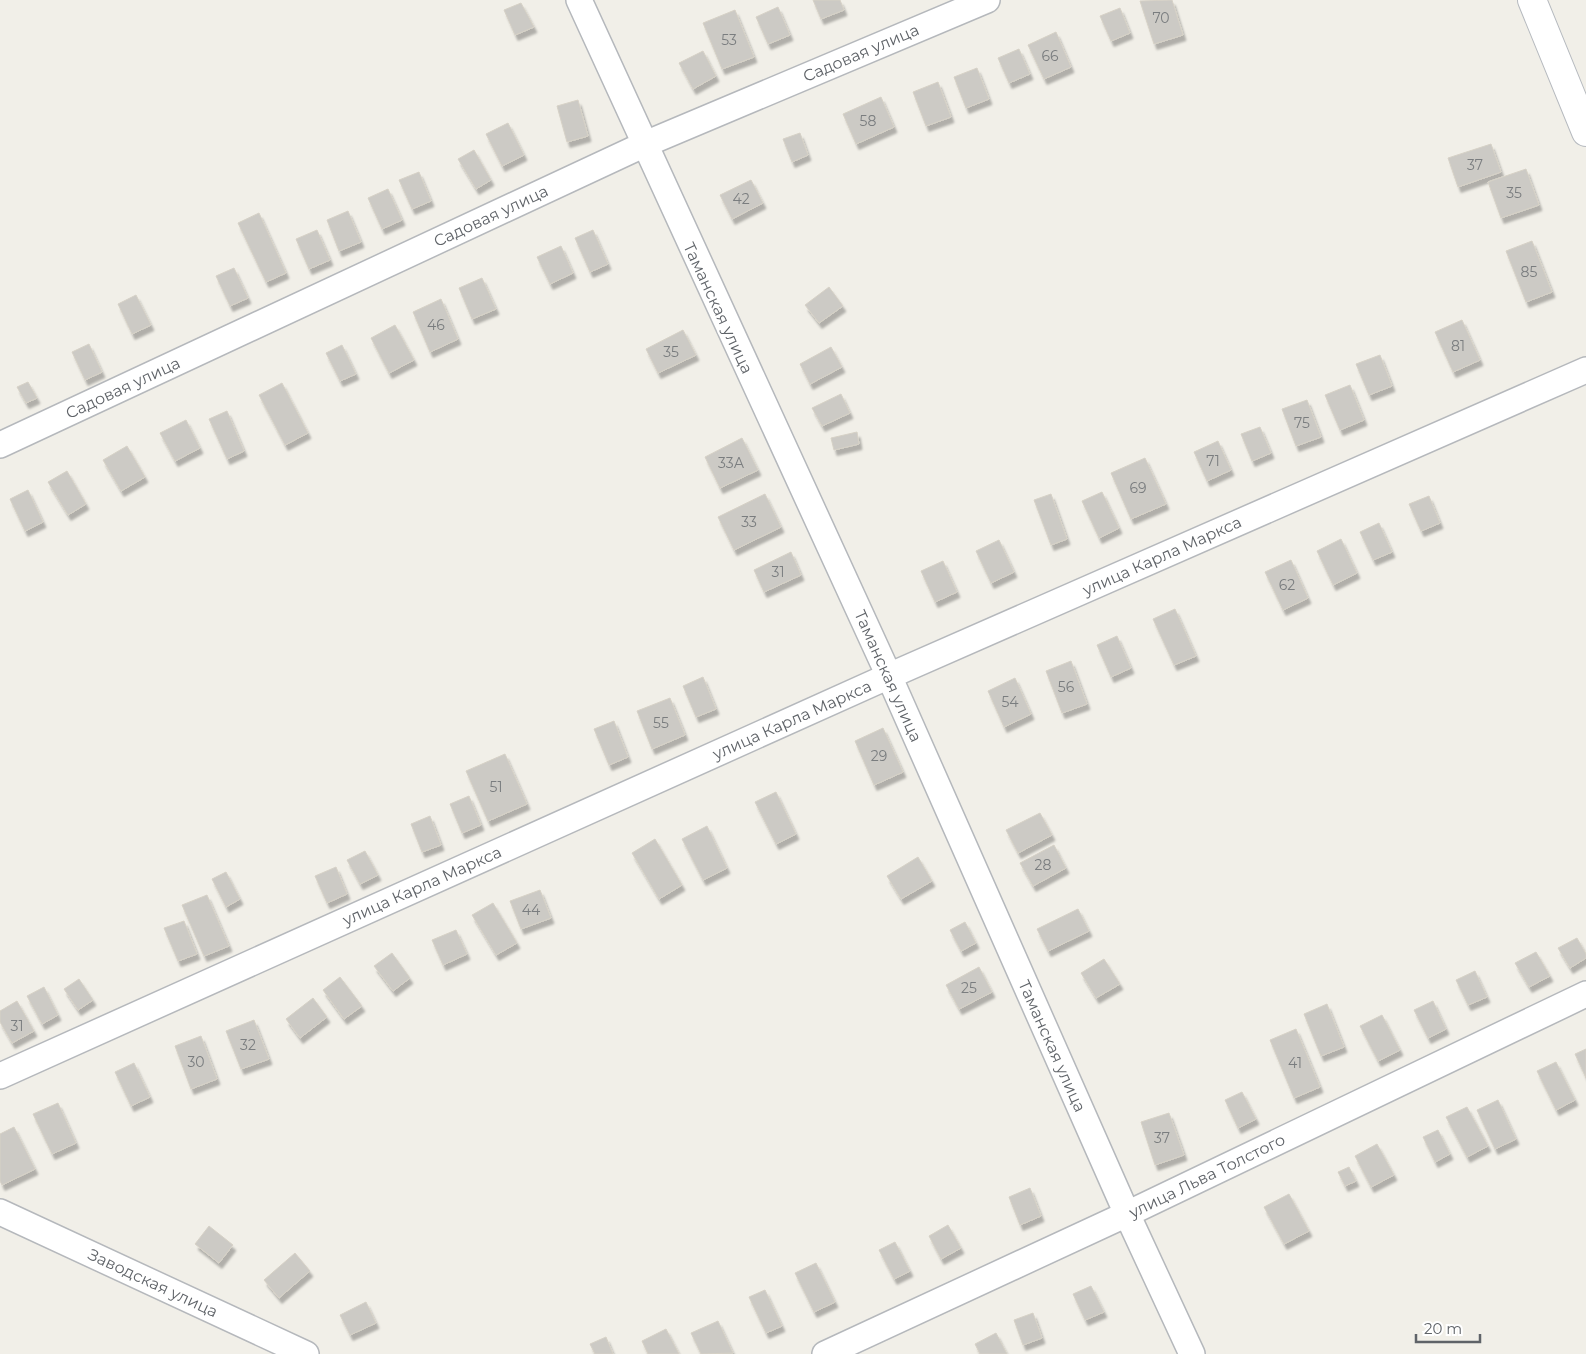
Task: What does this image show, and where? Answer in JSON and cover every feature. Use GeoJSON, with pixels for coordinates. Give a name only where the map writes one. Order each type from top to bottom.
{"type":"FeatureCollection","features":[{"type":"Feature","properties":{"kind":"street","name":"Таманская улица"},"geometry":{"type":"LineString","coordinates":[[578,0],[888,676],[1127,1214],[1192,1354]]}},
{"type":"Feature","properties":{"kind":"street","name":"Садовая улица"},"geometry":{"type":"LineString","coordinates":[[0,445],[643,145],[987,0]]}},
{"type":"Feature","properties":{"kind":"street"},"geometry":{"type":"LineString","coordinates":[[1532,0],[1586,132]]}},
{"type":"Feature","properties":{"kind":"street","name":"улица Карла Маркса"},"geometry":{"type":"LineString","coordinates":[[0,1076],[888,676],[1586,370]]}},
{"type":"Feature","properties":{"kind":"street","name":"улица Льва Толстого"},"geometry":{"type":"LineString","coordinates":[[825,1354],[1127,1214],[1586,994]]}},
{"type":"Feature","properties":{"kind":"street","name":"Заводская улица"},"geometry":{"type":"LineString","coordinates":[[0,1212],[306,1354]]}},
{"type":"Feature","properties":{"kind":"building"},"geometry":{"type":"Polygon","coordinates":[[[813,0],[840,0],[844,10],[821,19],[813,0]]]}},
{"type":"Feature","properties":{"kind":"building"},"geometry":{"type":"Polygon","coordinates":[[[1172,0],[1183,35],[1154,44],[1140,1],[1172,0]]]}},
{"type":"Feature","properties":{"kind":"building"},"geometry":{"type":"Polygon","coordinates":[[[521,3],[534,27],[515,35],[504,10],[521,3]]]}},
{"type":"Feature","properties":{"kind":"building"},"geometry":{"type":"Polygon","coordinates":[[[778,7],[790,35],[768,44],[756,17],[778,7]]]}},
{"type":"Feature","properties":{"kind":"building"},"geometry":{"type":"Polygon","coordinates":[[[1120,8],[1130,33],[1111,41],[1100,16],[1120,8]]]}},
{"type":"Feature","properties":{"kind":"building"},"geometry":{"type":"Polygon","coordinates":[[[735,10],[754,57],[722,69],[703,23],[735,10]]]}},
{"type":"Feature","properties":{"kind":"building"},"geometry":{"type":"Polygon","coordinates":[[[1056,32],[1071,67],[1044,79],[1028,45],[1056,32]]]}},
{"type":"Feature","properties":{"kind":"building"},"geometry":{"type":"Polygon","coordinates":[[[1019,49],[1030,74],[1009,83],[998,58],[1019,49]]]}},
{"type":"Feature","properties":{"kind":"building"},"geometry":{"type":"Polygon","coordinates":[[[703,51],[716,76],[693,89],[679,63],[703,51]]]}},
{"type":"Feature","properties":{"kind":"building"},"geometry":{"type":"Polygon","coordinates":[[[977,68],[989,99],[966,108],[954,77],[977,68]]]}},
{"type":"Feature","properties":{"kind":"building"},"geometry":{"type":"Polygon","coordinates":[[[938,82],[951,117],[926,126],[913,92],[938,82]]]}},
{"type":"Feature","properties":{"kind":"building"},"geometry":{"type":"Polygon","coordinates":[[[881,97],[894,127],[856,144],[843,114],[881,97]]]}},
{"type":"Feature","properties":{"kind":"building"},"geometry":{"type":"Polygon","coordinates":[[[578,100],[588,136],[567,142],[557,106],[578,100]]]}},
{"type":"Feature","properties":{"kind":"building"},"geometry":{"type":"Polygon","coordinates":[[[508,123],[524,155],[502,166],[486,134],[508,123]]]}},
{"type":"Feature","properties":{"kind":"building"},"geometry":{"type":"Polygon","coordinates":[[[800,133],[808,155],[792,162],[783,139],[800,133]]]}},
{"type":"Feature","properties":{"kind":"building"},"geometry":{"type":"Polygon","coordinates":[[[1491,144],[1501,172],[1458,187],[1448,158],[1491,144]]]}},
{"type":"Feature","properties":{"kind":"building"},"geometry":{"type":"Polygon","coordinates":[[[474,150],[491,180],[476,189],[458,159],[474,150]]]}},
{"type":"Feature","properties":{"kind":"building"},"geometry":{"type":"Polygon","coordinates":[[[1526,169],[1539,205],[1501,218],[1488,182],[1526,169]]]}},
{"type":"Feature","properties":{"kind":"building"},"geometry":{"type":"Polygon","coordinates":[[[419,172],[431,201],[412,209],[399,180],[419,172]]]}},
{"type":"Feature","properties":{"kind":"building"},"geometry":{"type":"Polygon","coordinates":[[[751,180],[763,203],[732,219],[720,195],[751,180]]]}},
{"type":"Feature","properties":{"kind":"building"},"geometry":{"type":"Polygon","coordinates":[[[388,189],[402,220],[382,229],[368,198],[388,189]]]}},
{"type":"Feature","properties":{"kind":"building"},"geometry":{"type":"Polygon","coordinates":[[[348,211],[361,242],[339,251],[327,220],[348,211]]]}},
{"type":"Feature","properties":{"kind":"building"},"geometry":{"type":"Polygon","coordinates":[[[259,213],[286,273],[266,282],[238,223],[259,213]]]}},
{"type":"Feature","properties":{"kind":"building"},"geometry":{"type":"Polygon","coordinates":[[[317,230],[330,260],[309,269],[296,239],[317,230]]]}},
{"type":"Feature","properties":{"kind":"building"},"geometry":{"type":"Polygon","coordinates":[[[593,230],[608,264],[590,272],[575,238],[593,230]]]}},
{"type":"Feature","properties":{"kind":"building"},"geometry":{"type":"Polygon","coordinates":[[[1532,241],[1552,292],[1526,302],[1506,251],[1532,241]]]}},
{"type":"Feature","properties":{"kind":"building"},"geometry":{"type":"Polygon","coordinates":[[[561,246],[573,273],[550,284],[537,257],[561,246]]]}},
{"type":"Feature","properties":{"kind":"building"},"geometry":{"type":"Polygon","coordinates":[[[234,268],[248,298],[230,306],[216,276],[234,268]]]}},
{"type":"Feature","properties":{"kind":"building"},"geometry":{"type":"Polygon","coordinates":[[[482,278],[496,309],[472,319],[459,288],[482,278]]]}},
{"type":"Feature","properties":{"kind":"building"},"geometry":{"type":"Polygon","coordinates":[[[829,287],[843,306],[819,323],[805,305],[829,287]]]}},
{"type":"Feature","properties":{"kind":"building"},"geometry":{"type":"Polygon","coordinates":[[[136,295],[151,325],[132,334],[118,304],[136,295]]]}},
{"type":"Feature","properties":{"kind":"building"},"geometry":{"type":"Polygon","coordinates":[[[441,299],[458,339],[430,352],[413,312],[441,299]]]}},
{"type":"Feature","properties":{"kind":"building"},"geometry":{"type":"Polygon","coordinates":[[[1462,320],[1480,360],[1453,372],[1435,332],[1462,320]]]}},
{"type":"Feature","properties":{"kind":"building"},"geometry":{"type":"Polygon","coordinates":[[[395,325],[414,360],[389,373],[371,338],[395,325]]]}},
{"type":"Feature","properties":{"kind":"building"},"geometry":{"type":"Polygon","coordinates":[[[683,330],[696,355],[658,373],[646,349],[683,330]]]}},
{"type":"Feature","properties":{"kind":"building"},"geometry":{"type":"Polygon","coordinates":[[[89,344],[102,372],[85,380],[72,352],[89,344]]]}},
{"type":"Feature","properties":{"kind":"building"},"geometry":{"type":"Polygon","coordinates":[[[342,345],[356,374],[340,381],[326,353],[342,345]]]}},
{"type":"Feature","properties":{"kind":"building"},"geometry":{"type":"Polygon","coordinates":[[[831,347],[842,367],[810,384],[800,364],[831,347]]]}},
{"type":"Feature","properties":{"kind":"building"},"geometry":{"type":"Polygon","coordinates":[[[1380,355],[1392,386],[1369,395],[1356,364],[1380,355]]]}},
{"type":"Feature","properties":{"kind":"building"},"geometry":{"type":"Polygon","coordinates":[[[28,382],[37,398],[26,403],[17,387],[28,382]]]}},
{"type":"Feature","properties":{"kind":"building"},"geometry":{"type":"Polygon","coordinates":[[[282,383],[308,433],[285,445],[259,395],[282,383]]]}},
{"type":"Feature","properties":{"kind":"building"},"geometry":{"type":"Polygon","coordinates":[[[1350,385],[1364,420],[1340,430],[1325,395],[1350,385]]]}},
{"type":"Feature","properties":{"kind":"building"},"geometry":{"type":"Polygon","coordinates":[[[841,394],[850,413],[822,426],[812,408],[841,394]]]}},
{"type":"Feature","properties":{"kind":"building"},"geometry":{"type":"Polygon","coordinates":[[[1307,400],[1321,437],[1296,446],[1282,409],[1307,400]]]}},
{"type":"Feature","properties":{"kind":"building"},"geometry":{"type":"Polygon","coordinates":[[[227,411],[244,451],[227,459],[209,419],[227,411]]]}},
{"type":"Feature","properties":{"kind":"building"},"geometry":{"type":"Polygon","coordinates":[[[186,420],[200,448],[175,461],[160,433],[186,420]]]}},
{"type":"Feature","properties":{"kind":"building"},"geometry":{"type":"Polygon","coordinates":[[[1260,427],[1271,453],[1252,461],[1241,434],[1260,427]]]}},
{"type":"Feature","properties":{"kind":"building"},"geometry":{"type":"Polygon","coordinates":[[[857,432],[859,444],[834,450],[831,438],[857,432]]]}},
{"type":"Feature","properties":{"kind":"building"},"geometry":{"type":"Polygon","coordinates":[[[742,438],[758,470],[720,488],[705,457],[742,438]]]}},
{"type":"Feature","properties":{"kind":"building"},"geometry":{"type":"Polygon","coordinates":[[[1218,441],[1231,470],[1207,481],[1194,452],[1218,441]]]}},
{"type":"Feature","properties":{"kind":"building"},"geometry":{"type":"Polygon","coordinates":[[[127,446],[145,477],[121,491],[103,460],[127,446]]]}},
{"type":"Feature","properties":{"kind":"building"},"geometry":{"type":"Polygon","coordinates":[[[1145,458],[1166,504],[1131,519],[1111,473],[1145,458]]]}},
{"type":"Feature","properties":{"kind":"building"},"geometry":{"type":"Polygon","coordinates":[[[67,471],[86,504],[68,515],[48,482],[67,471]]]}},
{"type":"Feature","properties":{"kind":"building"},"geometry":{"type":"Polygon","coordinates":[[[28,490],[43,522],[25,531],[10,499],[28,490]]]}},
{"type":"Feature","properties":{"kind":"building"},"geometry":{"type":"Polygon","coordinates":[[[1102,492],[1119,528],[1099,538],[1082,501],[1102,492]]]}},
{"type":"Feature","properties":{"kind":"building"},"geometry":{"type":"Polygon","coordinates":[[[765,494],[781,527],[734,550],[718,517],[765,494]]]}},
{"type":"Feature","properties":{"kind":"building"},"geometry":{"type":"Polygon","coordinates":[[[1051,494],[1067,539],[1051,545],[1034,500],[1051,494]]]}},
{"type":"Feature","properties":{"kind":"building"},"geometry":{"type":"Polygon","coordinates":[[[1429,496],[1440,523],[1421,531],[1409,504],[1429,496]]]}},
{"type":"Feature","properties":{"kind":"building"},"geometry":{"type":"Polygon","coordinates":[[[1379,523],[1392,552],[1373,560],[1360,532],[1379,523]]]}},
{"type":"Feature","properties":{"kind":"building"},"geometry":{"type":"Polygon","coordinates":[[[1341,539],[1357,573],[1333,585],[1317,551],[1341,539]]]}},
{"type":"Feature","properties":{"kind":"building"},"geometry":{"type":"Polygon","coordinates":[[[999,540],[1014,572],[991,583],[976,551],[999,540]]]}},
{"type":"Feature","properties":{"kind":"building"},"geometry":{"type":"Polygon","coordinates":[[[791,552],[801,575],[764,592],[754,570],[791,552]]]}},
{"type":"Feature","properties":{"kind":"building"},"geometry":{"type":"Polygon","coordinates":[[[1291,560],[1308,598],[1283,610],[1265,572],[1291,560]]]}},
{"type":"Feature","properties":{"kind":"building"},"geometry":{"type":"Polygon","coordinates":[[[943,561],[957,592],[935,602],[921,571],[943,561]]]}},
{"type":"Feature","properties":{"kind":"building"},"geometry":{"type":"Polygon","coordinates":[[[1175,609],[1196,656],[1174,665],[1153,619],[1175,609]]]}},
{"type":"Feature","properties":{"kind":"building"},"geometry":{"type":"Polygon","coordinates":[[[1117,636],[1131,668],[1111,677],[1097,645],[1117,636]]]}},
{"type":"Feature","properties":{"kind":"building"},"geometry":{"type":"Polygon","coordinates":[[[1071,661],[1087,704],[1062,713],[1046,671],[1071,661]]]}},
{"type":"Feature","properties":{"kind":"building"},"geometry":{"type":"Polygon","coordinates":[[[703,677],[716,709],[696,717],[683,686],[703,677]]]}},
{"type":"Feature","properties":{"kind":"building"},"geometry":{"type":"Polygon","coordinates":[[[1015,678],[1031,714],[1004,727],[988,691],[1015,678]]]}},
{"type":"Feature","properties":{"kind":"building"},"geometry":{"type":"Polygon","coordinates":[[[670,698],[685,735],[652,749],[637,711],[670,698]]]}},
{"type":"Feature","properties":{"kind":"building"},"geometry":{"type":"Polygon","coordinates":[[[614,721],[628,757],[609,765],[594,729],[614,721]]]}},
{"type":"Feature","properties":{"kind":"building"},"geometry":{"type":"Polygon","coordinates":[[[883,728],[903,772],[874,785],[855,741],[883,728]]]}},
{"type":"Feature","properties":{"kind":"building"},"geometry":{"type":"Polygon","coordinates":[[[505,754],[527,804],[488,821],[466,771],[505,754]]]}},
{"type":"Feature","properties":{"kind":"building"},"geometry":{"type":"Polygon","coordinates":[[[776,792],[796,834],[776,844],[755,802],[776,792]]]}},
{"type":"Feature","properties":{"kind":"building"},"geometry":{"type":"Polygon","coordinates":[[[469,796],[481,825],[462,833],[450,804],[469,796]]]}},
{"type":"Feature","properties":{"kind":"building"},"geometry":{"type":"Polygon","coordinates":[[[1040,813],[1052,835],[1018,853],[1006,830],[1040,813]]]}},
{"type":"Feature","properties":{"kind":"building"},"geometry":{"type":"Polygon","coordinates":[[[430,816],[441,845],[422,852],[411,824],[430,816]]]}},
{"type":"Feature","properties":{"kind":"building"},"geometry":{"type":"Polygon","coordinates":[[[707,826],[727,868],[703,880],[682,839],[707,826]]]}},
{"type":"Feature","properties":{"kind":"building"},"geometry":{"type":"Polygon","coordinates":[[[655,839],[682,885],[659,899],[632,853],[655,839]]]}},
{"type":"Feature","properties":{"kind":"building"},"geometry":{"type":"Polygon","coordinates":[[[1054,845],[1066,868],[1033,886],[1020,863],[1054,845]]]}},
{"type":"Feature","properties":{"kind":"building"},"geometry":{"type":"Polygon","coordinates":[[[365,851],[378,875],[360,884],[347,860],[365,851]]]}},
{"type":"Feature","properties":{"kind":"building"},"geometry":{"type":"Polygon","coordinates":[[[918,857],[932,881],[901,899],[887,876],[918,857]]]}},
{"type":"Feature","properties":{"kind":"building"},"geometry":{"type":"Polygon","coordinates":[[[336,867],[347,894],[327,903],[315,876],[336,867]]]}},
{"type":"Feature","properties":{"kind":"building"},"geometry":{"type":"Polygon","coordinates":[[[226,872],[240,899],[226,907],[212,879],[226,872]]]}},
{"type":"Feature","properties":{"kind":"building"},"geometry":{"type":"Polygon","coordinates":[[[540,890],[551,918],[521,929],[510,901],[540,890]]]}},
{"type":"Feature","properties":{"kind":"building"},"geometry":{"type":"Polygon","coordinates":[[[207,895],[229,946],[204,956],[182,905],[207,895]]]}},
{"type":"Feature","properties":{"kind":"building"},"geometry":{"type":"Polygon","coordinates":[[[493,903],[517,943],[496,955],[472,915],[493,903]]]}},
{"type":"Feature","properties":{"kind":"building"},"geometry":{"type":"Polygon","coordinates":[[[1078,909],[1089,931],[1048,951],[1037,929],[1078,909]]]}},
{"type":"Feature","properties":{"kind":"building"},"geometry":{"type":"Polygon","coordinates":[[[184,921],[197,954],[178,961],[164,928],[184,921]]]}},
{"type":"Feature","properties":{"kind":"building"},"geometry":{"type":"Polygon","coordinates":[[[965,922],[976,943],[961,951],[950,930],[965,922]]]}},
{"type":"Feature","properties":{"kind":"building"},"geometry":{"type":"Polygon","coordinates":[[[456,930],[467,954],[443,965],[432,940],[456,930]]]}},
{"type":"Feature","properties":{"kind":"building"},"geometry":{"type":"Polygon","coordinates":[[[1577,938],[1586,954],[1586,958],[1570,968],[1558,948],[1577,938]]]}},
{"type":"Feature","properties":{"kind":"building"},"geometry":{"type":"Polygon","coordinates":[[[1536,952],[1550,976],[1529,987],[1515,963],[1536,952]]]}},
{"type":"Feature","properties":{"kind":"building"},"geometry":{"type":"Polygon","coordinates":[[[392,953],[410,978],[393,991],[374,966],[392,953]]]}},
{"type":"Feature","properties":{"kind":"building"},"geometry":{"type":"Polygon","coordinates":[[[1104,959],[1120,984],[1096,998],[1081,973],[1104,959]]]}},
{"type":"Feature","properties":{"kind":"building"},"geometry":{"type":"Polygon","coordinates":[[[979,967],[992,992],[959,1009],[946,985],[979,967]]]}},
{"type":"Feature","properties":{"kind":"building"},"geometry":{"type":"Polygon","coordinates":[[[1475,971],[1487,997],[1468,1005],[1456,980],[1475,971]]]}},
{"type":"Feature","properties":{"kind":"building"},"geometry":{"type":"Polygon","coordinates":[[[340,977],[362,1006],[344,1019],[323,990],[340,977]]]}},
{"type":"Feature","properties":{"kind":"building"},"geometry":{"type":"Polygon","coordinates":[[[79,979],[93,1000],[78,1010],[64,989],[79,979]]]}},
{"type":"Feature","properties":{"kind":"building"},"geometry":{"type":"Polygon","coordinates":[[[44,987],[58,1015],[42,1024],[27,996],[44,987]]]}},
{"type":"Feature","properties":{"kind":"building"},"geometry":{"type":"Polygon","coordinates":[[[313,998],[327,1017],[300,1038],[286,1019],[313,998]]]}},
{"type":"Feature","properties":{"kind":"building"},"geometry":{"type":"Polygon","coordinates":[[[17,1001],[34,1031],[12,1043],[0,1022],[0,1011],[17,1001]]]}},
{"type":"Feature","properties":{"kind":"building"},"geometry":{"type":"Polygon","coordinates":[[[1433,1001],[1446,1029],[1428,1038],[1414,1010],[1433,1001]]]}},
{"type":"Feature","properties":{"kind":"building"},"geometry":{"type":"Polygon","coordinates":[[[1327,1004],[1344,1047],[1321,1056],[1304,1014],[1327,1004]]]}},
{"type":"Feature","properties":{"kind":"building"},"geometry":{"type":"Polygon","coordinates":[[[1382,1015],[1400,1050],[1378,1061],[1360,1026],[1382,1015]]]}},
{"type":"Feature","properties":{"kind":"building"},"geometry":{"type":"Polygon","coordinates":[[[254,1020],[269,1059],[241,1069],[226,1031],[254,1020]]]}},
{"type":"Feature","properties":{"kind":"building"},"geometry":{"type":"Polygon","coordinates":[[[1296,1029],[1320,1087],[1294,1098],[1270,1040],[1296,1029]]]}},
{"type":"Feature","properties":{"kind":"building"},"geometry":{"type":"Polygon","coordinates":[[[201,1036],[217,1079],[191,1089],[175,1046],[201,1036]]]}},
{"type":"Feature","properties":{"kind":"building"},"geometry":{"type":"Polygon","coordinates":[[[1586,1049],[1586,1078],[1575,1054],[1586,1049]]]}},
{"type":"Feature","properties":{"kind":"building"},"geometry":{"type":"Polygon","coordinates":[[[1556,1062],[1575,1100],[1556,1110],[1537,1071],[1556,1062]]]}},
{"type":"Feature","properties":{"kind":"building"},"geometry":{"type":"Polygon","coordinates":[[[134,1063],[150,1097],[131,1106],[115,1072],[134,1063]]]}},
{"type":"Feature","properties":{"kind":"building"},"geometry":{"type":"Polygon","coordinates":[[[1242,1092],[1256,1119],[1238,1128],[1225,1100],[1242,1092]]]}},
{"type":"Feature","properties":{"kind":"building"},"geometry":{"type":"Polygon","coordinates":[[[1498,1100],[1516,1139],[1495,1149],[1477,1110],[1498,1100]]]}},
{"type":"Feature","properties":{"kind":"building"},"geometry":{"type":"Polygon","coordinates":[[[58,1103],[76,1143],[52,1154],[33,1114],[58,1103]]]}},
{"type":"Feature","properties":{"kind":"building"},"geometry":{"type":"Polygon","coordinates":[[[1467,1107],[1488,1146],[1467,1157],[1446,1117],[1467,1107]]]}},
{"type":"Feature","properties":{"kind":"building"},"geometry":{"type":"Polygon","coordinates":[[[1169,1113],[1184,1155],[1155,1165],[1141,1122],[1169,1113]]]}},
{"type":"Feature","properties":{"kind":"building"},"geometry":{"type":"Polygon","coordinates":[[[14,1127],[35,1169],[2,1185],[0,1181],[0,1134],[14,1127]]]}},
{"type":"Feature","properties":{"kind":"building"},"geometry":{"type":"Polygon","coordinates":[[[1438,1130],[1450,1154],[1435,1162],[1423,1137],[1438,1130]]]}},
{"type":"Feature","properties":{"kind":"building"},"geometry":{"type":"Polygon","coordinates":[[[1377,1144],[1394,1175],[1371,1187],[1355,1156],[1377,1144]]]}},
{"type":"Feature","properties":{"kind":"building"},"geometry":{"type":"Polygon","coordinates":[[[1349,1167],[1356,1181],[1345,1186],[1338,1172],[1349,1167]]]}},
{"type":"Feature","properties":{"kind":"building"},"geometry":{"type":"Polygon","coordinates":[[[1030,1188],[1041,1216],[1020,1225],[1009,1197],[1030,1188]]]}},
{"type":"Feature","properties":{"kind":"building"},"geometry":{"type":"Polygon","coordinates":[[[1289,1194],[1309,1231],[1284,1244],[1264,1207],[1289,1194]]]}},
{"type":"Feature","properties":{"kind":"building"},"geometry":{"type":"Polygon","coordinates":[[[948,1225],[961,1248],[941,1259],[929,1236],[948,1225]]]}},
{"type":"Feature","properties":{"kind":"building"},"geometry":{"type":"Polygon","coordinates":[[[209,1226],[233,1245],[219,1263],[195,1244],[209,1226]]]}},
{"type":"Feature","properties":{"kind":"building"},"geometry":{"type":"Polygon","coordinates":[[[895,1242],[910,1271],[894,1279],[879,1250],[895,1242]]]}},
{"type":"Feature","properties":{"kind":"building"},"geometry":{"type":"Polygon","coordinates":[[[295,1253],[310,1271],[279,1298],[264,1280],[295,1253]]]}},
{"type":"Feature","properties":{"kind":"building"},"geometry":{"type":"Polygon","coordinates":[[[816,1263],[835,1302],[814,1312],[795,1273],[816,1263]]]}},
{"type":"Feature","properties":{"kind":"building"},"geometry":{"type":"Polygon","coordinates":[[[1091,1286],[1104,1312],[1085,1320],[1073,1294],[1091,1286]]]}},
{"type":"Feature","properties":{"kind":"building"},"geometry":{"type":"Polygon","coordinates":[[[765,1290],[782,1326],[766,1333],[749,1297],[765,1290]]]}},
{"type":"Feature","properties":{"kind":"building"},"geometry":{"type":"Polygon","coordinates":[[[366,1302],[376,1323],[350,1335],[340,1315],[366,1302]]]}},
{"type":"Feature","properties":{"kind":"building"},"geometry":{"type":"Polygon","coordinates":[[[1033,1313],[1042,1338],[1023,1345],[1014,1320],[1033,1313]]]}},
{"type":"Feature","properties":{"kind":"building"},"geometry":{"type":"Polygon","coordinates":[[[718,1321],[733,1353],[701,1354],[691,1333],[718,1321]]]}},
{"type":"Feature","properties":{"kind":"building"},"geometry":{"type":"Polygon","coordinates":[[[666,1329],[679,1354],[648,1354],[642,1341],[666,1329]]]}},
{"type":"Feature","properties":{"kind":"building"},"geometry":{"type":"Polygon","coordinates":[[[996,1333],[1007,1354],[980,1354],[975,1344],[996,1333]]]}},
{"type":"Feature","properties":{"kind":"building"},"geometry":{"type":"Polygon","coordinates":[[[606,1337],[613,1354],[595,1354],[590,1344],[606,1337]]]}}]}
